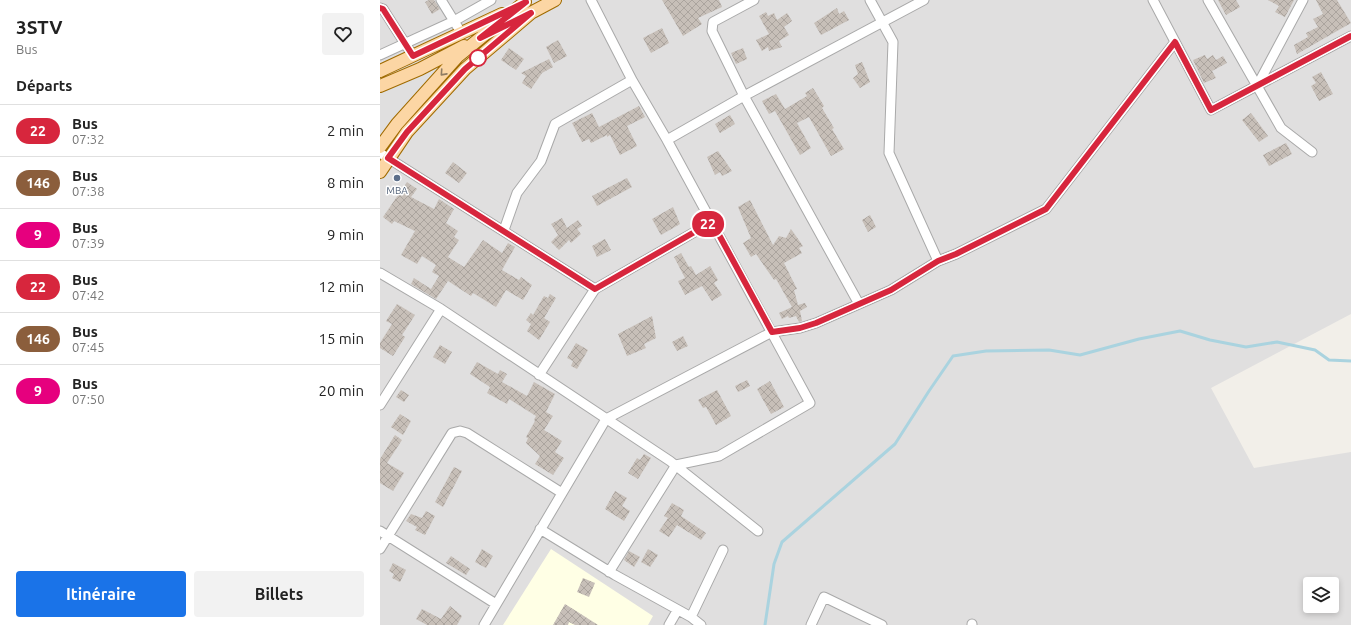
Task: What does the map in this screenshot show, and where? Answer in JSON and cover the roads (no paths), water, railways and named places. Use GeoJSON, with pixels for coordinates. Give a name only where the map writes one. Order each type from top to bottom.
{"type":"FeatureCollection","features":[{"type":"Feature","properties":{"kind":"main road"},"geometry":{"type":"LineString","coordinates":[[380,86],[420,69],[555,0]]}},
{"type":"Feature","properties":{"kind":"main road"},"geometry":{"type":"LineString","coordinates":[[380,71],[462,34],[527,1]]}},
{"type":"Feature","properties":{"kind":"main road"},"geometry":{"type":"LineString","coordinates":[[380,147],[397,124],[458,56],[527,1]]}},
{"type":"Feature","properties":{"kind":"main road"},"geometry":{"type":"LineString","coordinates":[[380,172],[384,155],[465,69],[531,13]]}},
{"type":"Feature","properties":{"kind":"street"},"geometry":{"type":"LineString","coordinates":[[441,0],[462,34]]}},
{"type":"Feature","properties":{"kind":"street"},"geometry":{"type":"LineString","coordinates":[[380,55],[454,21],[491,0]]}},
{"type":"Feature","properties":{"kind":"street"},"geometry":{"type":"LineString","coordinates":[[591,0],[632,80],[667,140],[810,403],[719,456],[676,465],[610,572]]}},
{"type":"Feature","properties":{"kind":"street"},"geometry":{"type":"LineString","coordinates":[[754,0],[713,22],[712,30],[744,96],[859,304]]}},
{"type":"Feature","properties":{"kind":"street"},"geometry":{"type":"LineString","coordinates":[[870,0],[893,42],[888,153],[938,261]]}},
{"type":"Feature","properties":{"kind":"street"},"geometry":{"type":"LineString","coordinates":[[667,140],[744,96],[924,0]]}},
{"type":"Feature","properties":{"kind":"street"},"geometry":{"type":"LineString","coordinates":[[1153,0],[1211,110],[1351,36]]}},
{"type":"Feature","properties":{"kind":"street"},"geometry":{"type":"LineString","coordinates":[[1208,0],[1281,128],[1312,152]]}},
{"type":"Feature","properties":{"kind":"street"},"geometry":{"type":"LineString","coordinates":[[1257,86],[1303,0]]}},
{"type":"Feature","properties":{"kind":"street"},"geometry":{"type":"LineString","coordinates":[[380,8],[383,9],[413,56]]}},
{"type":"Feature","properties":{"kind":"street"},"geometry":{"type":"LineString","coordinates":[[484,625],[606,419],[772,332],[800,328],[816,323],[891,290],[938,261],[956,254],[1046,209],[1175,42]]}},
{"type":"Feature","properties":{"kind":"street"},"geometry":{"type":"LineString","coordinates":[[504,230],[517,194],[541,160],[555,124],[632,80]]}},
{"type":"Feature","properties":{"kind":"street"},"geometry":{"type":"LineString","coordinates":[[384,155],[595,289]]}},
{"type":"Feature","properties":{"kind":"street"},"geometry":{"type":"LineString","coordinates":[[539,375],[595,289],[712,222]]}},
{"type":"Feature","properties":{"kind":"street"},"geometry":{"type":"LineString","coordinates":[[380,273],[441,309],[676,465],[758,531]]}},
{"type":"Feature","properties":{"kind":"street"},"geometry":{"type":"LineString","coordinates":[[380,405],[441,309]]}},
{"type":"Feature","properties":{"kind":"street"},"geometry":{"type":"LineString","coordinates":[[380,549],[452,433],[460,431],[562,492]]}},
{"type":"Feature","properties":{"kind":"street"},"geometry":{"type":"LineString","coordinates":[[540,530],[610,572],[691,617],[701,625]]}},
{"type":"Feature","properties":{"kind":"street"},"geometry":{"type":"LineString","coordinates":[[380,531],[496,604]]}},
{"type":"Feature","properties":{"kind":"street"},"geometry":{"type":"LineString","coordinates":[[691,617],[723,550]]}},
{"type":"Feature","properties":{"kind":"street"},"geometry":{"type":"LineString","coordinates":[[811,625],[824,597],[882,625]]}},
{"type":"Feature","properties":{"kind":"street"},"geometry":{"type":"LineString","coordinates":[[669,625],[678,611]]}},
{"type":"Feature","properties":{"kind":"waterway"},"geometry":{"type":"LineString","coordinates":[[765,625],[774,564],[782,542],[895,444],[953,356],[986,351],[1049,350],[1080,355],[1139,339],[1180,331],[1210,340],[1246,347],[1277,342],[1315,350],[1329,360],[1351,361]]}},
{"type":"Feature","properties":{"kind":"place","name":"MBA"},"geometry":{"type":"Point","coordinates":[397,178]}}]}
